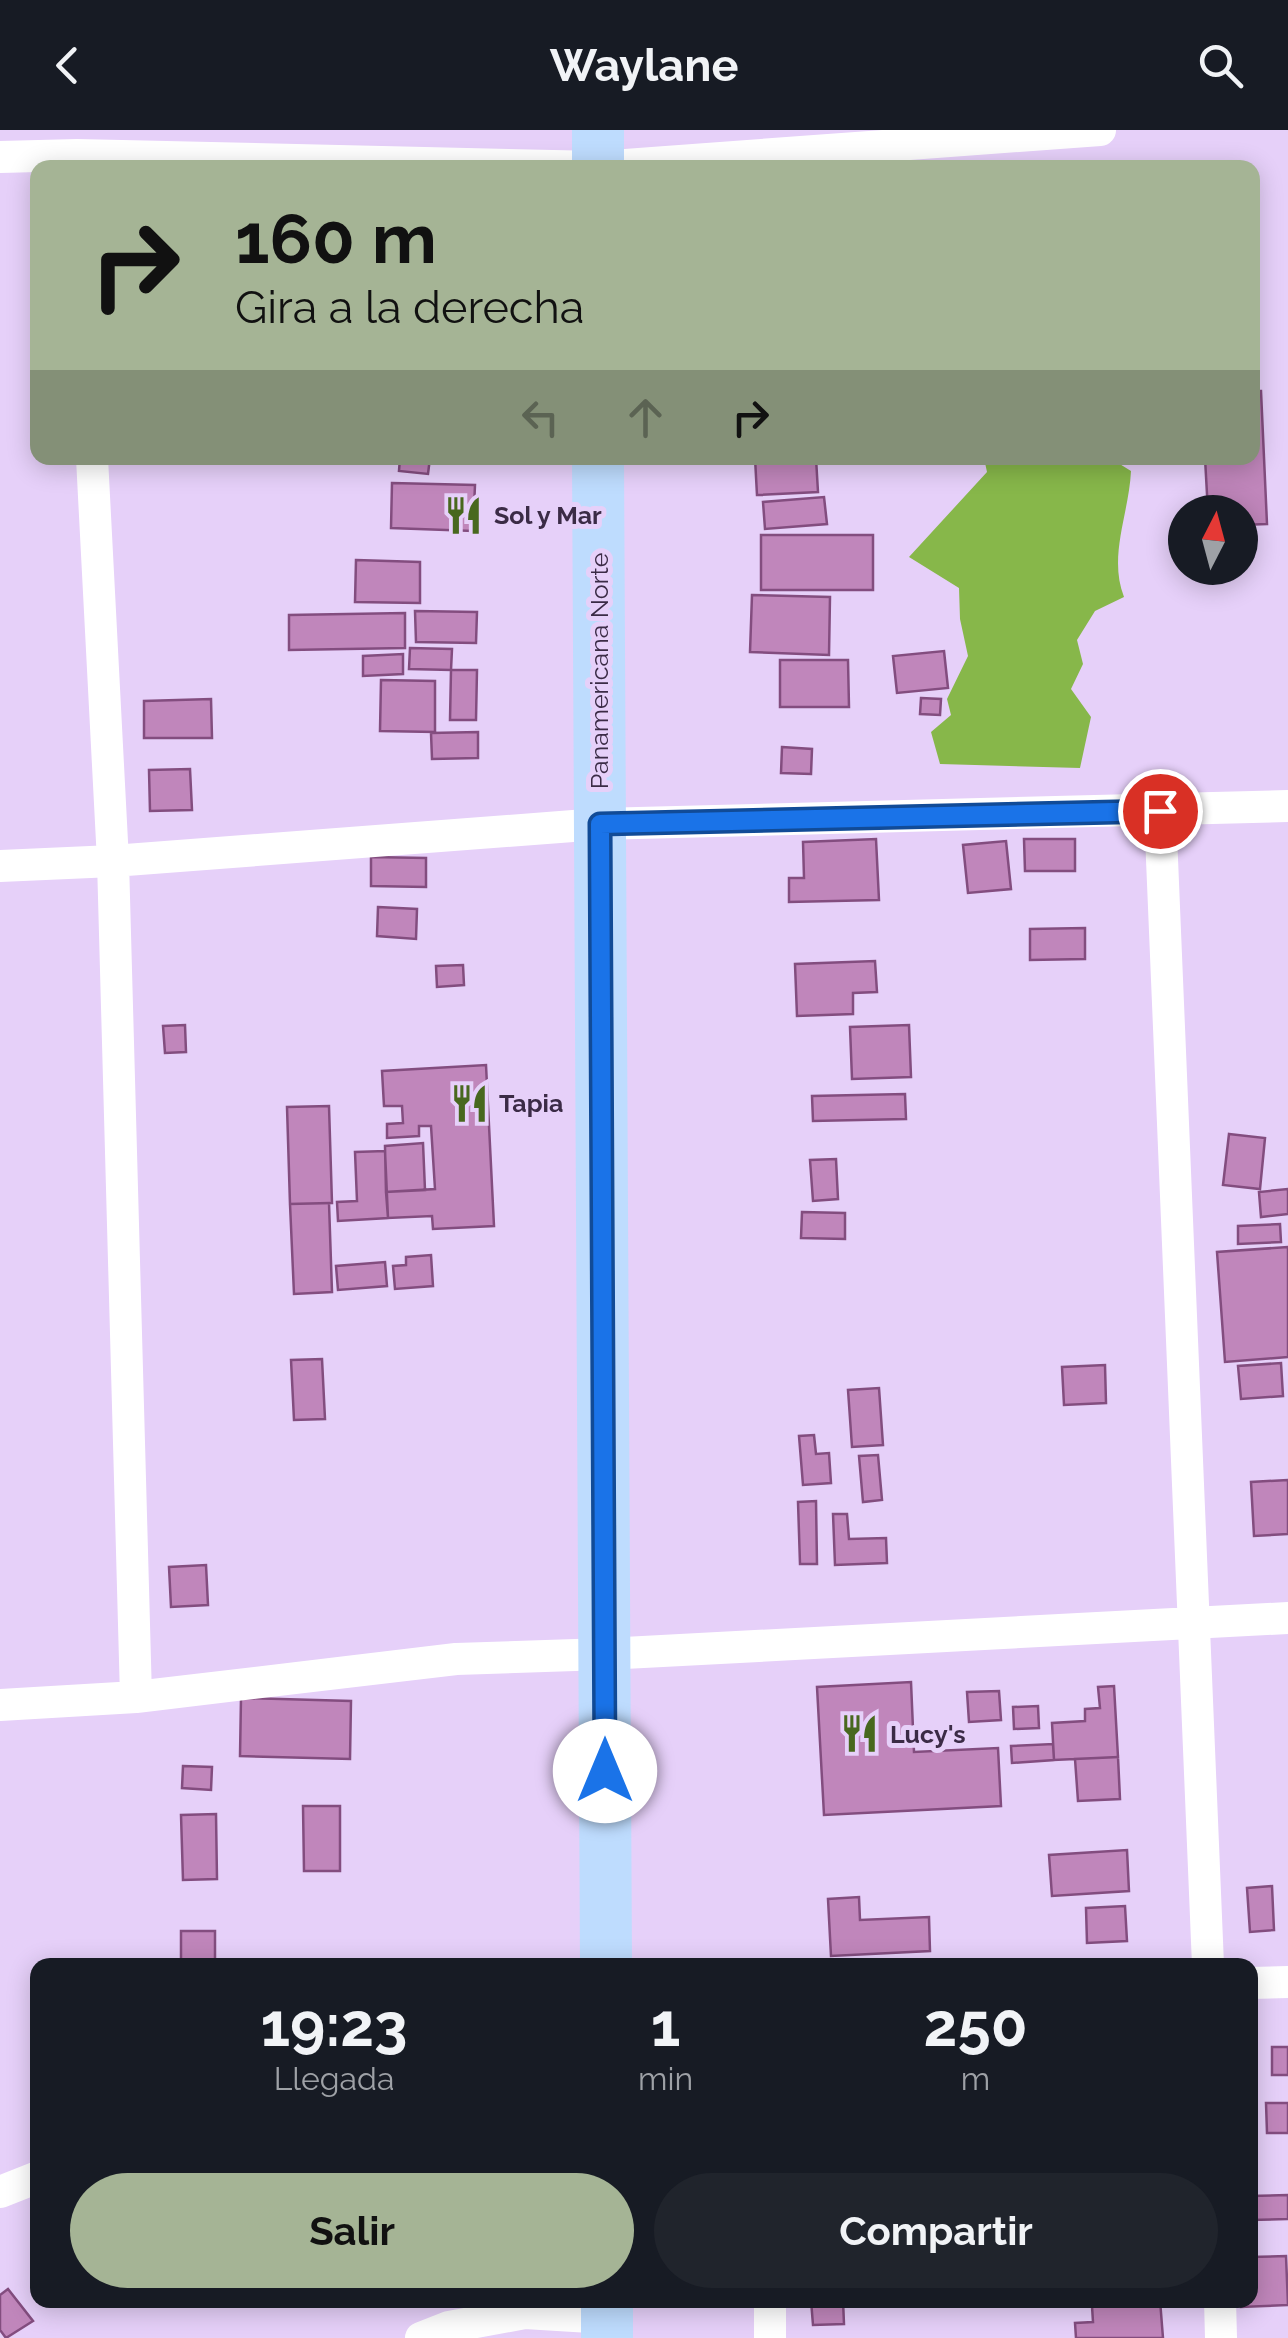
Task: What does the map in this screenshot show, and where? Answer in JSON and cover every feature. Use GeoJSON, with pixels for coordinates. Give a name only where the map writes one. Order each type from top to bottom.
{"type":"FeatureCollection","features":[{"type":"Feature","properties":{"kind":"highway"},"geometry":{"type":"LineString","coordinates":[[598,130],[598,160]]}},
{"type":"Feature","properties":{"kind":"highway","name":"Panamericana Norte"},"geometry":{"type":"LineString","coordinates":[[598,465],[606,1958]]}},
{"type":"Feature","properties":{"kind":"street"},"geometry":{"type":"LineString","coordinates":[[693,160],[1100,130]]}},
{"type":"Feature","properties":{"kind":"street"},"geometry":{"type":"LineString","coordinates":[[0,156],[77,151],[370,160]]}},
{"type":"Feature","properties":{"kind":"street"},"geometry":{"type":"LineString","coordinates":[[92,465],[113,861],[136,1697]]}},
{"type":"Feature","properties":{"kind":"street"},"geometry":{"type":"LineString","coordinates":[[0,866],[600,824],[1288,806]]}},
{"type":"Feature","properties":{"kind":"street"},"geometry":{"type":"LineString","coordinates":[[1160,811],[1208,1958]]}},
{"type":"Feature","properties":{"kind":"street"},"geometry":{"type":"LineString","coordinates":[[0,1706],[136,1697],[456,1659],[1288,1618]]}},
{"type":"Feature","properties":{"kind":"street"},"geometry":{"type":"LineString","coordinates":[[1258,1983],[1288,1982]]}},
{"type":"Feature","properties":{"kind":"street"},"geometry":{"type":"LineString","coordinates":[[0,2192],[30,2180]]}},
{"type":"Feature","properties":{"kind":"street"},"geometry":{"type":"LineString","coordinates":[[770,2308],[770,2338]]}},
{"type":"Feature","properties":{"kind":"street"},"geometry":{"type":"LineString","coordinates":[[1220,2308],[1221,2338]]}},
{"type":"Feature","properties":{"kind":"street"},"geometry":{"type":"LineString","coordinates":[[421,2338],[449,2327],[525,2313],[605,2324]]}},
{"type":"Feature","properties":{"kind":"green space"},"geometry":{"type":"Polygon","coordinates":[[[986,465],[1121,465],[1131,471],[1118,566],[1124,597],[1095,611],[1077,640],[1083,664],[1071,689],[1091,717],[1080,768],[940,764],[931,732],[951,715],[947,699],[968,656],[960,619],[959,588],[909,557],[987,472],[986,465]]]}},
{"type":"Feature","properties":{"kind":"building"},"geometry":{"type":"Polygon","coordinates":[[[1260,391],[1261,391],[1267,524],[1258,524],[1258,495],[1207,495],[1205,465],[1260,465],[1260,391]]]}},
{"type":"Feature","properties":{"kind":"building"},"geometry":{"type":"Polygon","coordinates":[[[399,465],[429,465],[428,474],[399,471],[399,465]]]}},
{"type":"Feature","properties":{"kind":"building"},"geometry":{"type":"Polygon","coordinates":[[[755,465],[816,465],[818,492],[757,495],[755,465]]]}},
{"type":"Feature","properties":{"kind":"building"},"geometry":{"type":"Polygon","coordinates":[[[392,483],[475,485],[473,531],[391,528],[392,483]]]}},
{"type":"Feature","properties":{"kind":"building"},"geometry":{"type":"Polygon","coordinates":[[[824,497],[827,524],[765,529],[763,502],[824,497]]]}},
{"type":"Feature","properties":{"kind":"building"},"geometry":{"type":"Polygon","coordinates":[[[761,535],[873,535],[873,590],[761,590],[761,535]]]}},
{"type":"Feature","properties":{"kind":"building"},"geometry":{"type":"Polygon","coordinates":[[[356,560],[420,562],[420,603],[355,602],[356,560]]]}},
{"type":"Feature","properties":{"kind":"building"},"geometry":{"type":"Polygon","coordinates":[[[752,595],[830,597],[829,655],[750,652],[752,595]]]}},
{"type":"Feature","properties":{"kind":"building"},"geometry":{"type":"Polygon","coordinates":[[[415,611],[477,612],[476,643],[416,642],[415,611]]]}},
{"type":"Feature","properties":{"kind":"building"},"geometry":{"type":"Polygon","coordinates":[[[405,613],[405,648],[289,650],[289,615],[405,613]]]}},
{"type":"Feature","properties":{"kind":"building"},"geometry":{"type":"Polygon","coordinates":[[[410,648],[452,649],[451,670],[409,669],[410,648]]]}},
{"type":"Feature","properties":{"kind":"building"},"geometry":{"type":"Polygon","coordinates":[[[944,651],[948,688],[897,693],[893,656],[944,651]]]}},
{"type":"Feature","properties":{"kind":"building"},"geometry":{"type":"Polygon","coordinates":[[[403,654],[403,674],[363,676],[363,656],[403,654]]]}},
{"type":"Feature","properties":{"kind":"building"},"geometry":{"type":"Polygon","coordinates":[[[780,660],[848,660],[849,707],[780,707],[780,660]]]}},
{"type":"Feature","properties":{"kind":"building"},"geometry":{"type":"Polygon","coordinates":[[[451,670],[477,670],[476,720],[450,720],[451,670]]]}},
{"type":"Feature","properties":{"kind":"building"},"geometry":{"type":"Polygon","coordinates":[[[381,680],[435,681],[435,732],[380,731],[381,680]]]}},
{"type":"Feature","properties":{"kind":"building"},"geometry":{"type":"Polygon","coordinates":[[[921,698],[941,699],[940,715],[920,714],[921,698]]]}},
{"type":"Feature","properties":{"kind":"building"},"geometry":{"type":"Polygon","coordinates":[[[211,699],[212,738],[144,738],[144,701],[211,699]]]}},
{"type":"Feature","properties":{"kind":"building"},"geometry":{"type":"Polygon","coordinates":[[[478,732],[478,758],[432,759],[431,733],[478,732]]]}},
{"type":"Feature","properties":{"kind":"building"},"geometry":{"type":"Polygon","coordinates":[[[782,747],[812,749],[811,774],[781,773],[782,747]]]}},
{"type":"Feature","properties":{"kind":"building"},"geometry":{"type":"Polygon","coordinates":[[[190,769],[192,810],[150,811],[149,770],[190,769]]]}},
{"type":"Feature","properties":{"kind":"building"},"geometry":{"type":"Polygon","coordinates":[[[876,839],[879,900],[789,902],[789,878],[804,878],[803,842],[876,839]]]}},
{"type":"Feature","properties":{"kind":"building"},"geometry":{"type":"Polygon","coordinates":[[[1024,839],[1075,839],[1075,871],[1025,871],[1024,839]]]}},
{"type":"Feature","properties":{"kind":"building"},"geometry":{"type":"Polygon","coordinates":[[[1006,841],[1011,889],[968,893],[963,845],[1006,841]]]}},
{"type":"Feature","properties":{"kind":"building"},"geometry":{"type":"Polygon","coordinates":[[[371,857],[426,858],[426,887],[371,886],[371,857]]]}},
{"type":"Feature","properties":{"kind":"building"},"geometry":{"type":"Polygon","coordinates":[[[378,907],[417,909],[416,939],[377,936],[378,907]]]}},
{"type":"Feature","properties":{"kind":"building"},"geometry":{"type":"Polygon","coordinates":[[[1085,928],[1085,959],[1030,960],[1030,929],[1085,928]]]}},
{"type":"Feature","properties":{"kind":"building"},"geometry":{"type":"Polygon","coordinates":[[[875,961],[877,992],[853,993],[853,1014],[797,1016],[795,964],[875,961]]]}},
{"type":"Feature","properties":{"kind":"building"},"geometry":{"type":"Polygon","coordinates":[[[463,965],[464,985],[437,987],[436,966],[463,965]]]}},
{"type":"Feature","properties":{"kind":"building"},"geometry":{"type":"Polygon","coordinates":[[[185,1025],[186,1052],[165,1053],[163,1026],[185,1025]]]}},
{"type":"Feature","properties":{"kind":"building"},"geometry":{"type":"Polygon","coordinates":[[[909,1025],[911,1077],[852,1079],[850,1027],[909,1025]]]}},
{"type":"Feature","properties":{"kind":"building"},"geometry":{"type":"Polygon","coordinates":[[[486,1065],[494,1226],[433,1229],[432,1216],[388,1218],[386,1192],[435,1189],[431,1126],[419,1126],[419,1136],[387,1138],[387,1124],[403,1123],[402,1106],[384,1106],[382,1071],[486,1065]]]}},
{"type":"Feature","properties":{"kind":"building"},"geometry":{"type":"Polygon","coordinates":[[[905,1094],[906,1119],[813,1121],[812,1096],[905,1094]]]}},
{"type":"Feature","properties":{"kind":"building"},"geometry":{"type":"Polygon","coordinates":[[[329,1106],[332,1203],[290,1204],[287,1107],[329,1106]]]}},
{"type":"Feature","properties":{"kind":"building"},"geometry":{"type":"Polygon","coordinates":[[[1229,1134],[1265,1138],[1260,1189],[1223,1185],[1229,1134]]]}},
{"type":"Feature","properties":{"kind":"building"},"geometry":{"type":"Polygon","coordinates":[[[423,1143],[425,1190],[386,1192],[385,1146],[423,1143]]]}},
{"type":"Feature","properties":{"kind":"building"},"geometry":{"type":"Polygon","coordinates":[[[385,1151],[388,1218],[338,1221],[337,1202],[357,1201],[355,1152],[385,1151]]]}},
{"type":"Feature","properties":{"kind":"building"},"geometry":{"type":"Polygon","coordinates":[[[836,1159],[838,1199],[813,1201],[810,1160],[836,1159]]]}},
{"type":"Feature","properties":{"kind":"building"},"geometry":{"type":"Polygon","coordinates":[[[1288,1189],[1288,1214],[1261,1217],[1259,1192],[1288,1189]]]}},
{"type":"Feature","properties":{"kind":"building"},"geometry":{"type":"Polygon","coordinates":[[[329,1203],[332,1292],[294,1294],[290,1204],[329,1203]]]}},
{"type":"Feature","properties":{"kind":"building"},"geometry":{"type":"Polygon","coordinates":[[[802,1212],[845,1213],[845,1239],[801,1238],[802,1212]]]}},
{"type":"Feature","properties":{"kind":"building"},"geometry":{"type":"Polygon","coordinates":[[[1280,1224],[1281,1242],[1238,1244],[1238,1226],[1280,1224]]]}},
{"type":"Feature","properties":{"kind":"building"},"geometry":{"type":"Polygon","coordinates":[[[1288,1247],[1288,1357],[1225,1362],[1217,1252],[1288,1247]]]}},
{"type":"Feature","properties":{"kind":"building"},"geometry":{"type":"Polygon","coordinates":[[[431,1255],[433,1286],[395,1289],[393,1266],[406,1265],[406,1257],[431,1255]]]}},
{"type":"Feature","properties":{"kind":"building"},"geometry":{"type":"Polygon","coordinates":[[[385,1262],[387,1286],[338,1290],[336,1266],[385,1262]]]}},
{"type":"Feature","properties":{"kind":"building"},"geometry":{"type":"Polygon","coordinates":[[[322,1359],[325,1419],[294,1420],[291,1360],[322,1359]]]}},
{"type":"Feature","properties":{"kind":"building"},"geometry":{"type":"Polygon","coordinates":[[[1281,1363],[1283,1396],[1241,1399],[1238,1366],[1281,1363]]]}},
{"type":"Feature","properties":{"kind":"building"},"geometry":{"type":"Polygon","coordinates":[[[1105,1365],[1106,1403],[1064,1405],[1062,1367],[1105,1365]]]}},
{"type":"Feature","properties":{"kind":"building"},"geometry":{"type":"Polygon","coordinates":[[[879,1388],[883,1445],[852,1447],[848,1390],[879,1388]]]}},
{"type":"Feature","properties":{"kind":"building"},"geometry":{"type":"Polygon","coordinates":[[[814,1435],[816,1454],[829,1453],[831,1483],[803,1485],[799,1436],[814,1435]]]}},
{"type":"Feature","properties":{"kind":"building"},"geometry":{"type":"Polygon","coordinates":[[[878,1455],[882,1500],[863,1502],[859,1456],[878,1455]]]}},
{"type":"Feature","properties":{"kind":"building"},"geometry":{"type":"Polygon","coordinates":[[[1288,1480],[1288,1534],[1254,1536],[1251,1482],[1288,1480]]]}},
{"type":"Feature","properties":{"kind":"building"},"geometry":{"type":"Polygon","coordinates":[[[816,1501],[817,1564],[800,1564],[798,1502],[816,1501]]]}},
{"type":"Feature","properties":{"kind":"building"},"geometry":{"type":"Polygon","coordinates":[[[833,1514],[847,1514],[849,1539],[886,1538],[887,1563],[835,1565],[833,1514]]]}},
{"type":"Feature","properties":{"kind":"building"},"geometry":{"type":"Polygon","coordinates":[[[206,1565],[208,1605],[171,1607],[169,1567],[206,1565]]]}},
{"type":"Feature","properties":{"kind":"building"},"geometry":{"type":"Polygon","coordinates":[[[911,1682],[914,1752],[998,1748],[1001,1806],[824,1815],[817,1687],[911,1682]]]}},
{"type":"Feature","properties":{"kind":"building"},"geometry":{"type":"Polygon","coordinates":[[[1114,1686],[1118,1757],[1054,1760],[1052,1723],[1085,1721],[1085,1709],[1100,1708],[1098,1687],[1114,1686]]]}},
{"type":"Feature","properties":{"kind":"building"},"geometry":{"type":"Polygon","coordinates":[[[999,1691],[1001,1720],[969,1722],[967,1692],[999,1691]]]}},
{"type":"Feature","properties":{"kind":"building"},"geometry":{"type":"Polygon","coordinates":[[[241,1698],[351,1701],[350,1759],[240,1756],[241,1698]]]}},
{"type":"Feature","properties":{"kind":"building"},"geometry":{"type":"Polygon","coordinates":[[[1038,1706],[1039,1728],[1014,1729],[1013,1707],[1038,1706]]]}},
{"type":"Feature","properties":{"kind":"building"},"geometry":{"type":"Polygon","coordinates":[[[1053,1744],[1054,1760],[1012,1763],[1011,1746],[1053,1744]]]}},
{"type":"Feature","properties":{"kind":"building"},"geometry":{"type":"Polygon","coordinates":[[[1118,1757],[1120,1799],[1078,1801],[1075,1759],[1118,1757]]]}},
{"type":"Feature","properties":{"kind":"building"},"geometry":{"type":"Polygon","coordinates":[[[183,1766],[212,1767],[211,1790],[182,1788],[183,1766]]]}},
{"type":"Feature","properties":{"kind":"building"},"geometry":{"type":"Polygon","coordinates":[[[303,1806],[340,1806],[340,1871],[304,1871],[303,1806]]]}},
{"type":"Feature","properties":{"kind":"building"},"geometry":{"type":"Polygon","coordinates":[[[216,1814],[217,1879],[183,1880],[181,1815],[216,1814]]]}},
{"type":"Feature","properties":{"kind":"building"},"geometry":{"type":"Polygon","coordinates":[[[1127,1850],[1129,1891],[1052,1896],[1049,1855],[1127,1850]]]}},
{"type":"Feature","properties":{"kind":"building"},"geometry":{"type":"Polygon","coordinates":[[[1272,1886],[1274,1930],[1250,1932],[1247,1888],[1272,1886]]]}},
{"type":"Feature","properties":{"kind":"building"},"geometry":{"type":"Polygon","coordinates":[[[859,1897],[860,1920],[929,1917],[930,1951],[831,1956],[828,1899],[859,1897]]]}},
{"type":"Feature","properties":{"kind":"building"},"geometry":{"type":"Polygon","coordinates":[[[1125,1906],[1127,1941],[1087,1943],[1086,1908],[1125,1906]]]}},
{"type":"Feature","properties":{"kind":"building"},"geometry":{"type":"Polygon","coordinates":[[[181,1931],[215,1931],[215,1958],[181,1958],[181,1931]]]}},
{"type":"Feature","properties":{"kind":"building"},"geometry":{"type":"Polygon","coordinates":[[[1272,2047],[1288,2047],[1288,2075],[1272,2075],[1272,2047]]]}},
{"type":"Feature","properties":{"kind":"building"},"geometry":{"type":"Polygon","coordinates":[[[1266,2103],[1288,2103],[1288,2133],[1267,2133],[1266,2103]]]}},
{"type":"Feature","properties":{"kind":"building"},"geometry":{"type":"Polygon","coordinates":[[[1288,2195],[1288,2219],[1258,2220],[1258,2196],[1288,2195]]]}},
{"type":"Feature","properties":{"kind":"building"},"geometry":{"type":"Polygon","coordinates":[[[1286,2256],[1288,2305],[1258,2306],[1258,2257],[1286,2256]]]}},
{"type":"Feature","properties":{"kind":"building"},"geometry":{"type":"Polygon","coordinates":[[[8,2289],[33,2321],[6,2338],[0,2330],[0,2295],[8,2289]]]}},
{"type":"Feature","properties":{"kind":"building"},"geometry":{"type":"Polygon","coordinates":[[[812,2308],[843,2308],[844,2324],[813,2325],[812,2308]]]}},
{"type":"Feature","properties":{"kind":"building"},"geometry":{"type":"Polygon","coordinates":[[[1092,2308],[1161,2308],[1163,2338],[1076,2338],[1075,2323],[1093,2322],[1092,2308]]]}},
{"type":"Feature","properties":{"kind":"place","name":"Sol y Mar"},"geometry":{"type":"Point","coordinates":[464,515]}},
{"type":"Feature","properties":{"kind":"place","name":"Tapia"},"geometry":{"type":"Point","coordinates":[469,1103]}},
{"type":"Feature","properties":{"kind":"place","name":"Lucy's"},"geometry":{"type":"Point","coordinates":[860,1734]}},
{"type":"Feature","properties":{"kind":"route"},"geometry":{"type":"LineString","coordinates":[[605,1771],[600,824],[1160,811]]}}]}
